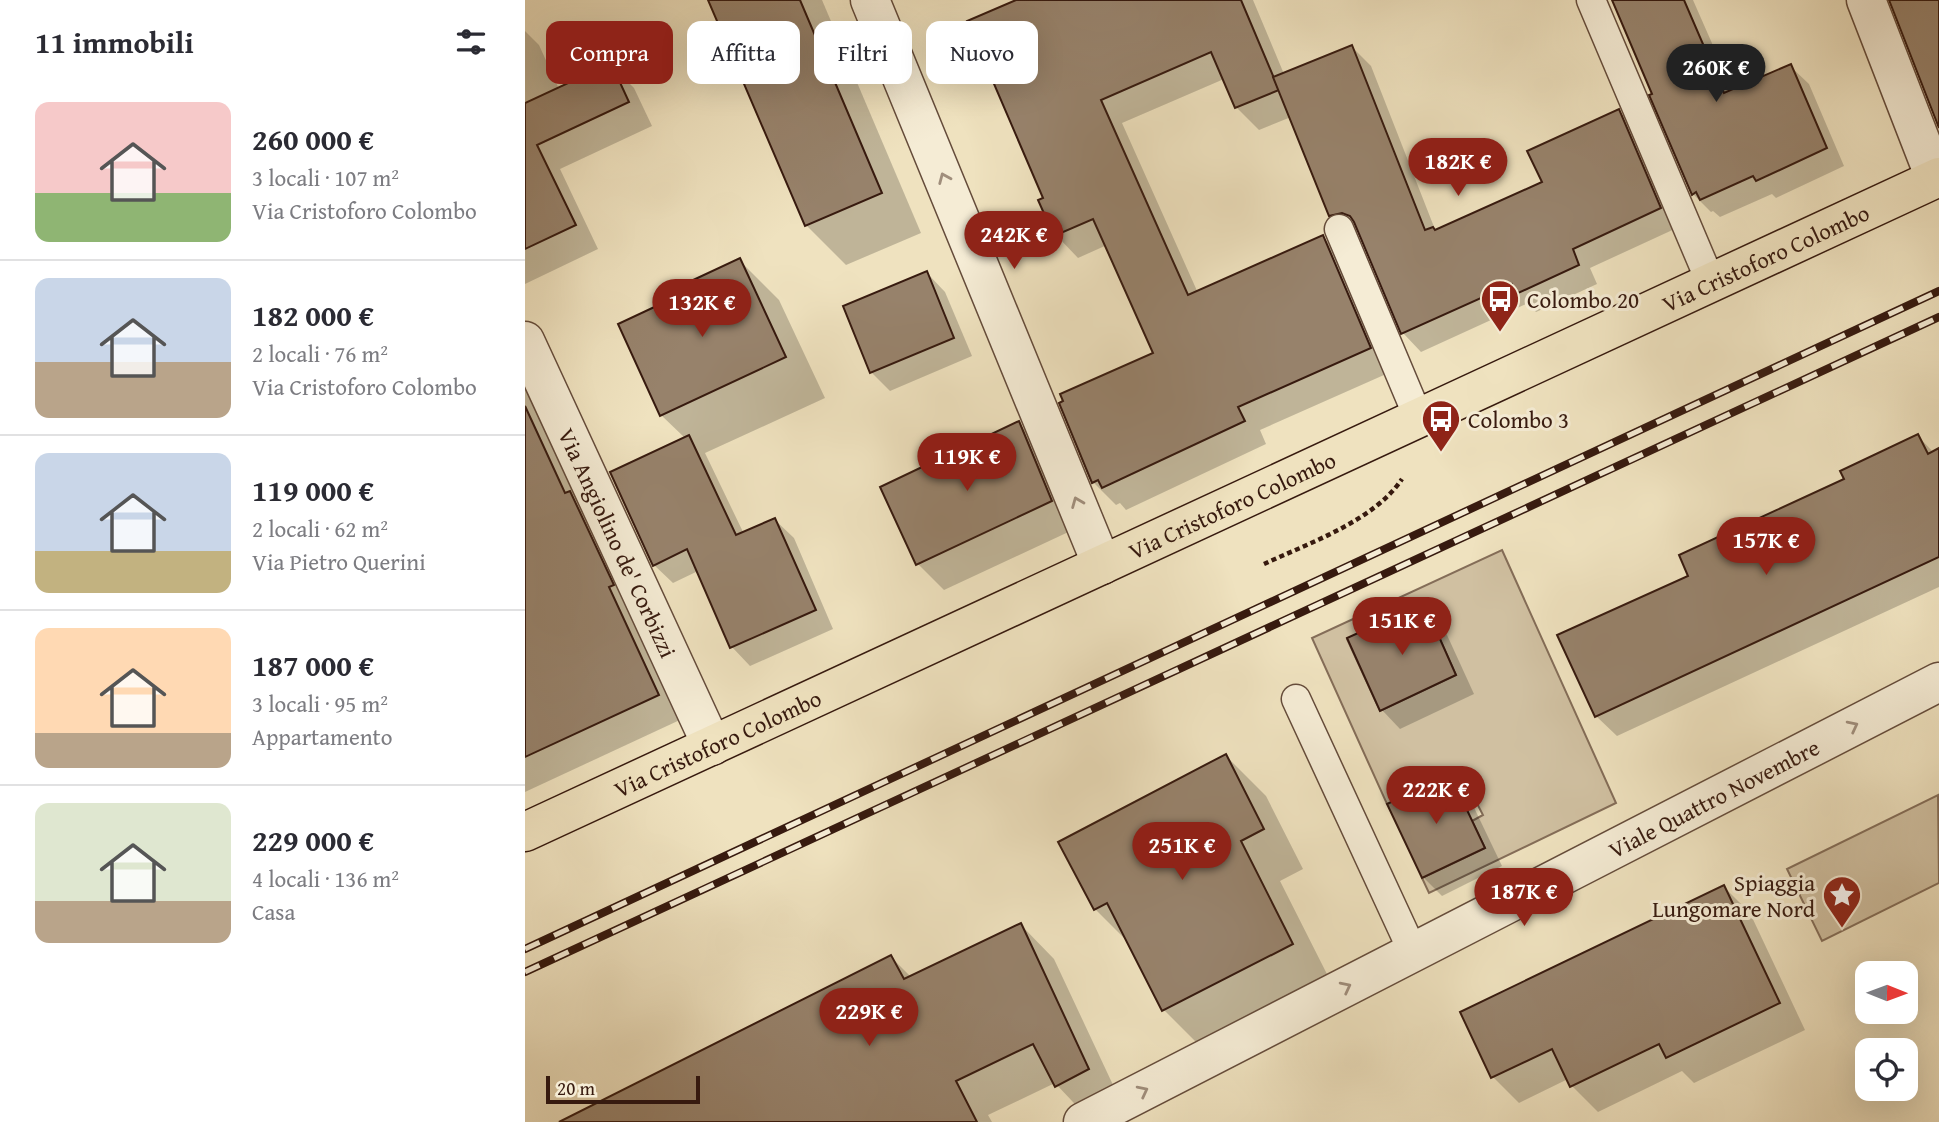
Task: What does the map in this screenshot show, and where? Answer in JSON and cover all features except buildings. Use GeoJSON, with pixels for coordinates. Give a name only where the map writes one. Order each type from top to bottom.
{"type":"FeatureCollection","features":[{"type":"Feature","properties":{"kind":"main road","name":"Via Cristoforo Colombo"},"geometry":{"type":"LineString","coordinates":[[525,832],[1937,177]]}},
{"type":"Feature","properties":{"kind":"street"},"geometry":{"type":"LineString","coordinates":[[870,0],[1102,565]]}},
{"type":"Feature","properties":{"kind":"street"},"geometry":{"type":"LineString","coordinates":[[1865,0],[1937,177]]}},
{"type":"Feature","properties":{"kind":"street","name":"Via Angiolino de' Corbizzi"},"geometry":{"type":"LineString","coordinates":[[525,341],[712,746]]}},
{"type":"Feature","properties":{"kind":"street","name":"Viale Quattro Novembre"},"geometry":{"type":"LineString","coordinates":[[1083,1122],[1939,682]]}},
{"type":"Feature","properties":{"kind":"lane"},"geometry":{"type":"LineString","coordinates":[[1591,0],[1711,283]]}},
{"type":"Feature","properties":{"kind":"lane"},"geometry":{"type":"LineString","coordinates":[[1339,229],[1419,419]]}},
{"type":"Feature","properties":{"kind":"lane"},"geometry":{"type":"LineString","coordinates":[[1296,699],[1413,952]]}},
{"type":"Feature","properties":{"kind":"path"},"geometry":{"type":"LineString","coordinates":[[1265,564],[1346,526],[1394,490],[1402,478]]}},
{"type":"Feature","properties":{"kind":"shaded area"},"geometry":{"type":"Polygon","coordinates":[[[1502,550],[1616,803],[1429,893],[1422,878],[1485,848],[1472,821],[1483,815],[1469,788],[1458,793],[1387,804],[1312,638],[1502,550]],[[1424,604],[1347,639],[1380,711],[1456,675],[1424,604]]]}},
{"type":"Feature","properties":{"kind":"shaded area"},"geometry":{"type":"Polygon","coordinates":[[[1938,795],[1939,883],[1822,941],[1787,869],[1938,795]]]}},
{"type":"Feature","properties":{"kind":"railway"},"geometry":{"type":"LineString","coordinates":[[525,949],[1939,291]]}},
{"type":"Feature","properties":{"kind":"railway"},"geometry":{"type":"LineString","coordinates":[[525,972],[1939,317]]}},
{"type":"Feature","properties":{"kind":"place","name":"Colombo 20"},"geometry":{"type":"Point","coordinates":[1500,333]}},
{"type":"Feature","properties":{"kind":"place","name":"Colombo 3"},"geometry":{"type":"Point","coordinates":[1441,453]}},
{"type":"Feature","properties":{"kind":"place","name":"Spiaggia Lungomare Nord"},"geometry":{"type":"Point","coordinates":[1842,929]}}]}
